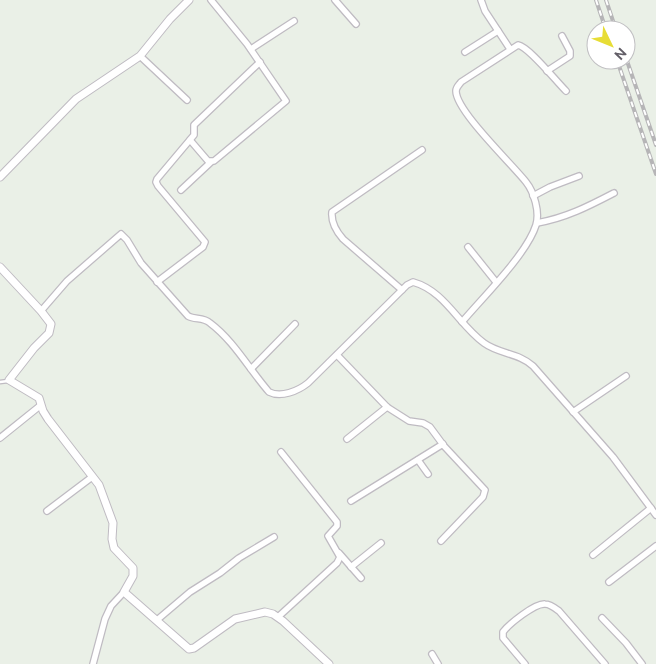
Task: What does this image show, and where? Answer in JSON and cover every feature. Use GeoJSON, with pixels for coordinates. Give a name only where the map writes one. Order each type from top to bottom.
{"type":"FeatureCollection","features":[{"type":"Feature","properties":{"kind":"street"},"geometry":{"type":"LineString","coordinates":[[0,177],[76,100],[140,56],[170,19],[189,0]]}},
{"type":"Feature","properties":{"kind":"street"},"geometry":{"type":"LineString","coordinates":[[180,190],[211,162],[285,103],[285,99],[251,49],[211,0]]}},
{"type":"Feature","properties":{"kind":"street"},"geometry":{"type":"LineString","coordinates":[[335,0],[356,24]]}},
{"type":"Feature","properties":{"kind":"street"},"geometry":{"type":"LineString","coordinates":[[481,0],[485,11],[510,50]]}},
{"type":"Feature","properties":{"kind":"street"},"geometry":{"type":"LineString","coordinates":[[251,49],[294,21]]}},
{"type":"Feature","properties":{"kind":"street"},"geometry":{"type":"LineString","coordinates":[[465,52],[498,31]]}},
{"type":"Feature","properties":{"kind":"street"},"geometry":{"type":"LineString","coordinates":[[547,71],[570,56],[570,51],[562,36]]}},
{"type":"Feature","properties":{"kind":"street"},"geometry":{"type":"LineString","coordinates":[[462,322],[528,243],[537,223],[536,203],[526,182],[477,126],[457,94],[458,86],[518,45],[525,47],[566,90]]}},
{"type":"Feature","properties":{"kind":"street"},"geometry":{"type":"LineString","coordinates":[[140,56],[187,100]]}},
{"type":"Feature","properties":{"kind":"street"},"geometry":{"type":"LineString","coordinates":[[157,282],[205,244],[204,239],[156,182],[195,133],[194,125],[260,62]]}},
{"type":"Feature","properties":{"kind":"street"},"geometry":{"type":"LineString","coordinates":[[190,140],[211,162]]}},
{"type":"Feature","properties":{"kind":"street"},"geometry":{"type":"LineString","coordinates":[[402,290],[343,239],[336,229],[332,219],[332,212],[422,150]]}},
{"type":"Feature","properties":{"kind":"street"},"geometry":{"type":"LineString","coordinates":[[534,196],[550,187],[579,176]]}},
{"type":"Feature","properties":{"kind":"street"},"geometry":{"type":"LineString","coordinates":[[537,223],[576,213],[614,193]]}},
{"type":"Feature","properties":{"kind":"street"},"geometry":{"type":"LineString","coordinates":[[41,311],[60,288],[121,234],[157,282],[190,317],[206,320],[221,333],[269,392],[274,395],[303,387],[402,290],[410,283],[418,283],[444,301],[477,338],[491,348],[529,363],[613,456],[656,514]]}},
{"type":"Feature","properties":{"kind":"street"},"geometry":{"type":"LineString","coordinates":[[468,247],[496,282]]}},
{"type":"Feature","properties":{"kind":"street"},"geometry":{"type":"LineString","coordinates":[[0,267],[49,320],[51,328],[49,333],[34,348],[9,380],[37,396],[48,420],[101,489],[113,524],[112,539],[114,548],[133,568],[132,576],[124,592],[111,606],[105,619],[93,664]]}},
{"type":"Feature","properties":{"kind":"street"},"geometry":{"type":"LineString","coordinates":[[251,369],[295,324]]}},
{"type":"Feature","properties":{"kind":"street"},"geometry":{"type":"LineString","coordinates":[[337,355],[387,408],[409,421],[427,424],[484,488],[486,492],[483,497],[441,541]]}},
{"type":"Feature","properties":{"kind":"street"},"geometry":{"type":"LineString","coordinates":[[573,412],[626,376]]}},
{"type":"Feature","properties":{"kind":"street"},"geometry":{"type":"LineString","coordinates":[[0,438],[41,405]]}},
{"type":"Feature","properties":{"kind":"street"},"geometry":{"type":"LineString","coordinates":[[347,439],[387,408]]}},
{"type":"Feature","properties":{"kind":"street"},"geometry":{"type":"LineString","coordinates":[[351,501],[443,444]]}},
{"type":"Feature","properties":{"kind":"street"},"geometry":{"type":"LineString","coordinates":[[281,452],[338,522],[337,526],[328,536],[339,553],[361,578]]}},
{"type":"Feature","properties":{"kind":"street"},"geometry":{"type":"LineString","coordinates":[[418,460],[428,474]]}},
{"type":"Feature","properties":{"kind":"street"},"geometry":{"type":"LineString","coordinates":[[47,511],[92,477]]}},
{"type":"Feature","properties":{"kind":"street"},"geometry":{"type":"LineString","coordinates":[[593,555],[651,508]]}},
{"type":"Feature","properties":{"kind":"street"},"geometry":{"type":"LineString","coordinates":[[157,620],[190,592],[239,558],[274,537]]}},
{"type":"Feature","properties":{"kind":"street"},"geometry":{"type":"LineString","coordinates":[[351,567],[381,543]]}},
{"type":"Feature","properties":{"kind":"street"},"geometry":{"type":"LineString","coordinates":[[609,582],[656,546]]}},
{"type":"Feature","properties":{"kind":"street"},"geometry":{"type":"LineString","coordinates":[[278,617],[337,563],[340,559],[339,553]]}},
{"type":"Feature","properties":{"kind":"street"},"geometry":{"type":"LineString","coordinates":[[124,592],[191,649],[235,619],[265,612],[278,617],[330,664]]}},
{"type":"Feature","properties":{"kind":"street"},"geometry":{"type":"LineString","coordinates":[[525,664],[503,638],[503,632],[530,610],[544,603],[559,611],[605,664]]}},
{"type":"Feature","properties":{"kind":"street"},"geometry":{"type":"LineString","coordinates":[[602,618],[626,643],[642,664]]}},
{"type":"Feature","properties":{"kind":"street"},"geometry":{"type":"LineString","coordinates":[[432,654],[438,664]]}},
{"type":"Feature","properties":{"kind":"lane"},"geometry":{"type":"LineString","coordinates":[[0,382],[9,380]]}},
{"type":"Feature","properties":{"kind":"railway"},"geometry":{"type":"LineString","coordinates":[[596,0],[603,20]]}},
{"type":"Feature","properties":{"kind":"railway"},"geometry":{"type":"LineString","coordinates":[[606,0],[613,20]]}},
{"type":"Feature","properties":{"kind":"railway"},"geometry":{"type":"LineString","coordinates":[[620,70],[656,174]]}},
{"type":"Feature","properties":{"kind":"railway"},"geometry":{"type":"LineString","coordinates":[[630,70],[656,145]]}}]}
